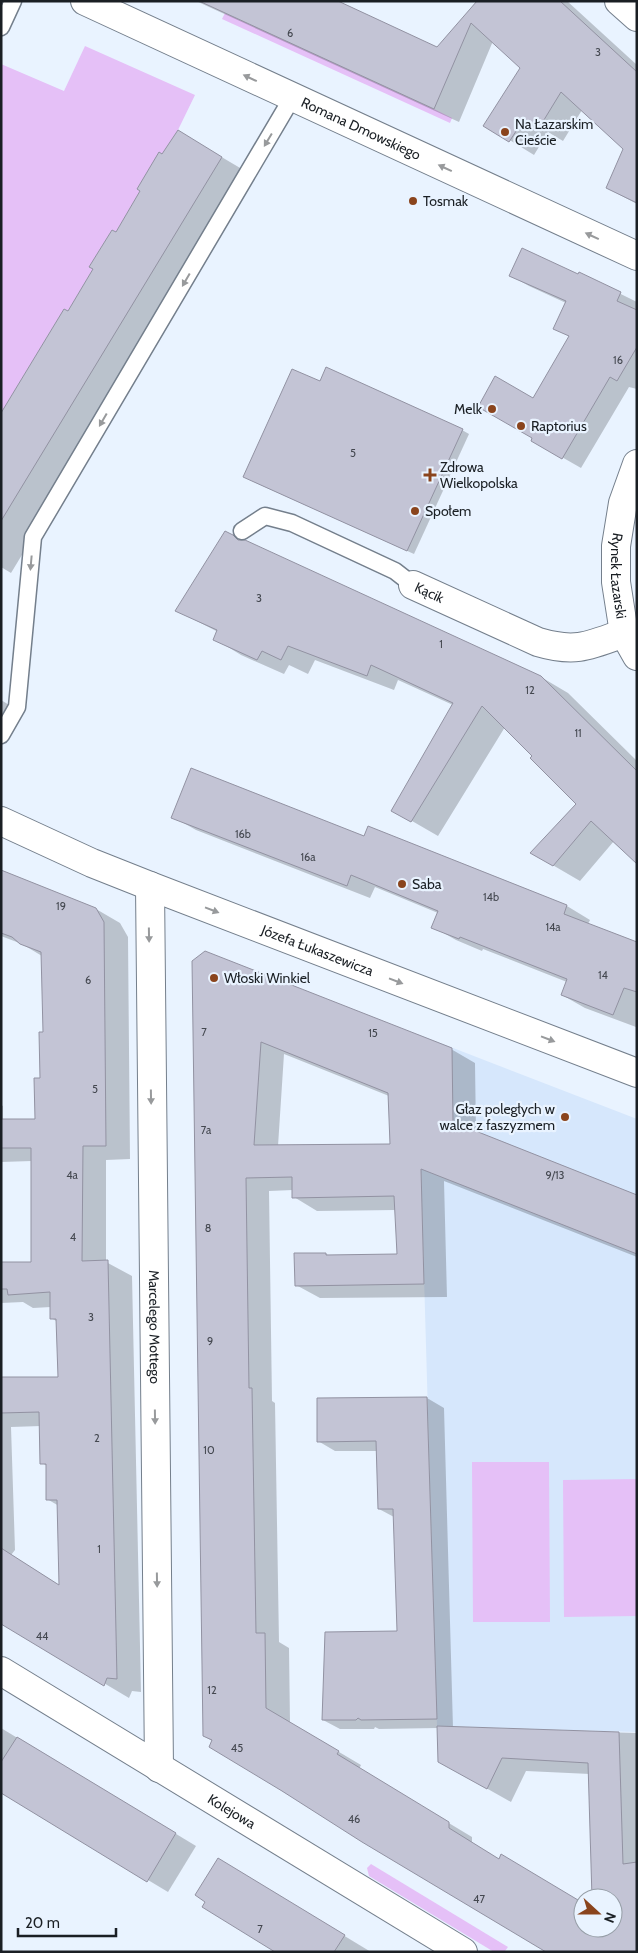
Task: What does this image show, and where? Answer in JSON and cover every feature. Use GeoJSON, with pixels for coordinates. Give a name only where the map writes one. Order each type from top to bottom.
{"type":"FeatureCollection","features":[{"type":"Feature","properties":{"kind":"street","name":"Romana Dmowskiego"},"geometry":{"type":"LineString","coordinates":[[85,1],[637,256]]}},
{"type":"Feature","properties":{"kind":"street"},"geometry":{"type":"LineString","coordinates":[[619,1],[637,17]]}},
{"type":"Feature","properties":{"kind":"street","name":"Rynek Łazarski"},"geometry":{"type":"LineString","coordinates":[[637,464],[623,503],[616,546],[616,582],[624,633],[637,656]]}},
{"type":"Feature","properties":{"kind":"street","name":"Kącik"},"geometry":{"type":"LineString","coordinates":[[413,585],[538,642],[558,648],[590,645],[624,633]]}},
{"type":"Feature","properties":{"kind":"street","name":"Józefa Łukaszewicza"},"geometry":{"type":"LineString","coordinates":[[1,821],[92,863],[150,886],[637,1073]]}},
{"type":"Feature","properties":{"kind":"street","name":"Marcelego Mottego"},"geometry":{"type":"LineString","coordinates":[[150,886],[159,1768]]}},
{"type":"Feature","properties":{"kind":"street","name":"Kolejowa"},"geometry":{"type":"LineString","coordinates":[[1,1671],[463,1952]]}},
{"type":"Feature","properties":{"kind":"lane"},"geometry":{"type":"LineString","coordinates":[[1,27],[13,1]]}},
{"type":"Feature","properties":{"kind":"lane"},"geometry":{"type":"LineString","coordinates":[[1,735],[17,707],[34,537],[292,98]]}},
{"type":"Feature","properties":{"kind":"lane","name":"Kącik"},"geometry":{"type":"LineString","coordinates":[[242,531],[265,516],[292,523],[395,571],[413,585]]}},
{"type":"Feature","properties":{"kind":"shaded area"},"geometry":{"type":"Polygon","coordinates":[[[225,13],[434,109],[452,118],[450,123],[222,19],[225,13]]]}},
{"type":"Feature","properties":{"kind":"shaded area"},"geometry":{"type":"Polygon","coordinates":[[[85,46],[195,95],[178,130],[162,154],[159,153],[137,189],[140,191],[116,232],[112,230],[90,266],[93,269],[68,311],[64,309],[1,413],[1,64],[64,91],[85,46]]]}},
{"type":"Feature","properties":{"kind":"shaded area"},"geometry":{"type":"Polygon","coordinates":[[[417,1034],[637,1119],[637,1732],[437,1726],[417,1034]]]}},
{"type":"Feature","properties":{"kind":"shaded area"},"geometry":{"type":"Polygon","coordinates":[[[472,1462],[549,1462],[550,1622],[473,1622],[472,1462]]]}},
{"type":"Feature","properties":{"kind":"shaded area"},"geometry":{"type":"Polygon","coordinates":[[[637,1479],[637,1616],[564,1617],[563,1480],[637,1479]]]}},
{"type":"Feature","properties":{"kind":"shaded area"},"geometry":{"type":"Polygon","coordinates":[[[371,1864],[508,1947],[505,1951],[494,1952],[369,1876],[367,1868],[371,1864]]]}},
{"type":"Feature","properties":{"kind":"building"},"geometry":{"type":"Polygon","coordinates":[[[199,1],[338,1],[437,47],[477,1],[560,1],[637,72],[637,203],[606,188],[623,149],[561,92],[539,128],[524,119],[509,142],[483,126],[520,68],[471,23],[434,109],[199,1]]]}},
{"type":"Feature","properties":{"kind":"building"},"geometry":{"type":"Polygon","coordinates":[[[178,130],[222,157],[1,521],[1,413],[64,309],[68,311],[93,269],[89,267],[112,230],[116,232],[140,191],[137,189],[159,152],[162,154],[178,130]]]}},
{"type":"Feature","properties":{"kind":"building"},"geometry":{"type":"Polygon","coordinates":[[[522,248],[621,292],[617,301],[637,310],[637,347],[617,381],[610,377],[562,459],[531,441],[532,438],[478,407],[495,376],[533,398],[569,336],[553,329],[566,301],[509,276],[522,248]]]}},
{"type":"Feature","properties":{"kind":"building"},"geometry":{"type":"Polygon","coordinates":[[[326,367],[463,429],[407,551],[243,477],[292,369],[320,381],[326,367]]]}},
{"type":"Feature","properties":{"kind":"building"},"geometry":{"type":"Polygon","coordinates":[[[225,531],[238,540],[245,540],[541,676],[637,771],[637,864],[591,821],[553,866],[530,853],[576,804],[482,706],[411,822],[391,811],[453,703],[371,665],[367,676],[288,646],[281,660],[262,651],[257,660],[213,640],[217,630],[175,611],[225,531]]]}},
{"type":"Feature","properties":{"kind":"building"},"geometry":{"type":"Polygon","coordinates":[[[191,768],[364,836],[368,826],[567,905],[564,914],[637,942],[637,992],[624,988],[613,1015],[561,995],[567,979],[460,937],[459,939],[431,928],[438,911],[351,875],[347,886],[171,818],[191,768]]]}},
{"type":"Feature","properties":{"kind":"building"},"geometry":{"type":"Polygon","coordinates":[[[1,870],[96,908],[104,922],[106,1146],[83,1146],[82,1261],[108,1260],[117,1679],[107,1678],[104,1686],[1,1624],[1,1548],[59,1585],[57,1500],[46,1500],[46,1464],[40,1464],[39,1412],[1,1413],[1,1377],[58,1377],[56,1319],[50,1319],[50,1292],[8,1295],[7,1289],[1,1289],[1,1262],[31,1262],[31,1148],[1,1148],[1,1119],[35,1119],[34,1078],[40,1078],[39,1032],[43,1032],[41,952],[20,944],[12,937],[1,933],[1,870]]]}},
{"type":"Feature","properties":{"kind":"building"},"geometry":{"type":"Polygon","coordinates":[[[205,951],[452,1048],[453,1122],[637,1195],[637,1254],[421,1169],[424,1284],[295,1286],[294,1253],[326,1253],[326,1255],[397,1254],[394,1196],[292,1198],[292,1177],[246,1178],[249,1388],[252,1388],[256,1633],[265,1633],[266,1708],[339,1751],[337,1754],[449,1822],[449,1828],[499,1859],[501,1854],[573,1897],[573,1938],[623,1938],[623,1888],[592,1888],[588,1763],[502,1758],[487,1789],[438,1762],[437,1726],[619,1732],[623,1864],[637,1862],[637,1952],[546,1952],[362,1842],[209,1747],[212,1740],[203,1736],[192,961],[205,951]],[[261,1042],[254,1145],[390,1144],[388,1093],[261,1042]]]}},
{"type":"Feature","properties":{"kind":"building"},"geometry":{"type":"Polygon","coordinates":[[[427,1397],[437,1719],[361,1720],[358,1718],[356,1720],[322,1720],[325,1632],[397,1631],[393,1509],[378,1509],[376,1441],[317,1442],[317,1398],[427,1397]]]}},
{"type":"Feature","properties":{"kind":"building"},"geometry":{"type":"Polygon","coordinates":[[[17,1737],[176,1833],[147,1882],[1,1793],[1,1762],[17,1737]]]}},
{"type":"Feature","properties":{"kind":"building"},"geometry":{"type":"Polygon","coordinates":[[[218,1858],[345,1935],[334,1952],[275,1952],[202,1907],[205,1902],[195,1895],[218,1858]]]}},
{"type":"Feature","properties":{"kind":"place","name":"Na Łazarskim Cieście"},"geometry":{"type":"Point","coordinates":[505,132]}},
{"type":"Feature","properties":{"kind":"place","name":"Tosmak"},"geometry":{"type":"Point","coordinates":[413,201]}},
{"type":"Feature","properties":{"kind":"place","name":"Melk"},"geometry":{"type":"Point","coordinates":[492,409]}},
{"type":"Feature","properties":{"kind":"place","name":"Raptorius"},"geometry":{"type":"Point","coordinates":[521,426]}},
{"type":"Feature","properties":{"kind":"place","name":"Zdrowa Wielkopolska"},"geometry":{"type":"Point","coordinates":[430,475]}},
{"type":"Feature","properties":{"kind":"place","name":"Społem"},"geometry":{"type":"Point","coordinates":[415,511]}},
{"type":"Feature","properties":{"kind":"place","name":"Saba"},"geometry":{"type":"Point","coordinates":[402,884]}},
{"type":"Feature","properties":{"kind":"place","name":"Włoski Winkiel"},"geometry":{"type":"Point","coordinates":[214,978]}},
{"type":"Feature","properties":{"kind":"place","name":"Głaz poległych w walce z faszyzmem"},"geometry":{"type":"Point","coordinates":[565,1117]}}]}
